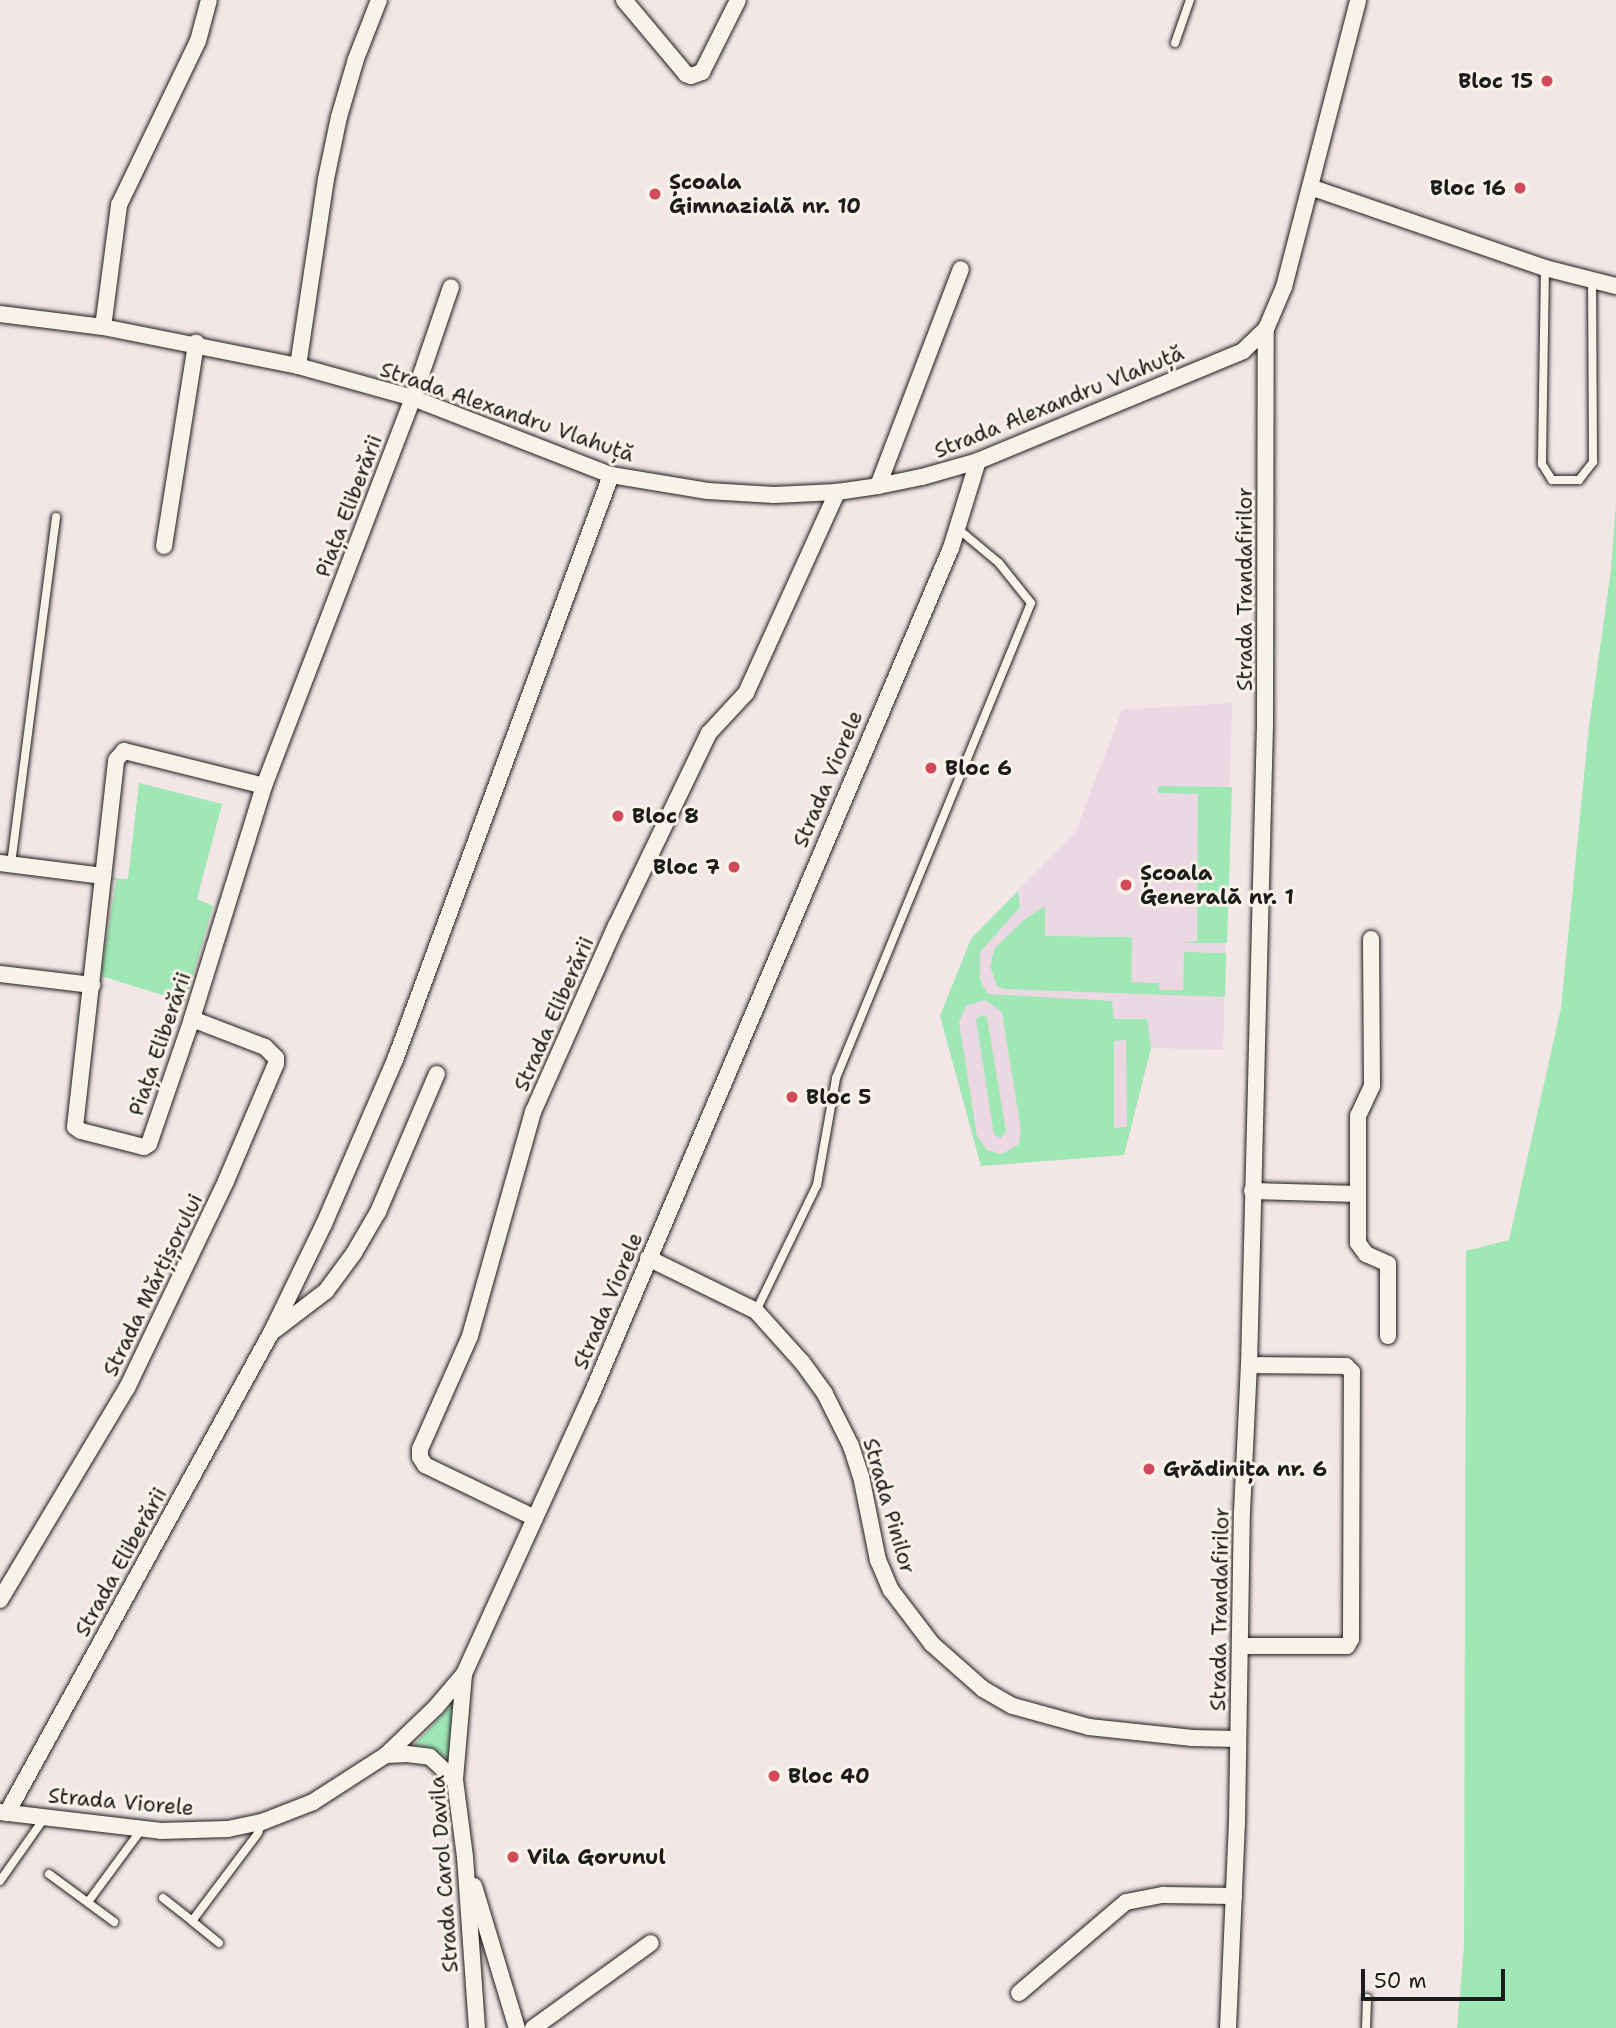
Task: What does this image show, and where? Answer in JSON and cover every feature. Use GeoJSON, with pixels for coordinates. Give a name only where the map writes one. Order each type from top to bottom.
{"type":"FeatureCollection","features":[{"type":"Feature","properties":{"kind":"street"},"geometry":{"type":"LineString","coordinates":[[103,327],[119,205],[198,41],[209,0]]}},
{"type":"Feature","properties":{"kind":"street"},"geometry":{"type":"LineString","coordinates":[[298,366],[337,129],[356,59],[379,0]]}},
{"type":"Feature","properties":{"kind":"street"},"geometry":{"type":"LineString","coordinates":[[624,0],[685,74],[691,76],[702,72],[737,0]]}},
{"type":"Feature","properties":{"kind":"street","name":"Strada Trandafirilor"},"geometry":{"type":"LineString","coordinates":[[1228,2028],[1234,1896],[1265,724],[1266,329],[1284,287],[1358,0]]}},
{"type":"Feature","properties":{"kind":"street"},"geometry":{"type":"LineString","coordinates":[[1310,187],[1545,268],[1616,286]]}},
{"type":"Feature","properties":{"kind":"street"},"geometry":{"type":"LineString","coordinates":[[878,486],[961,269]]}},
{"type":"Feature","properties":{"kind":"street","name":"Piața Eliberării"},"geometry":{"type":"LineString","coordinates":[[264,786],[131,751],[119,754],[103,876],[76,1124],[78,1130],[146,1146],[192,1019],[264,786],[413,398],[451,287]]}},
{"type":"Feature","properties":{"kind":"street","name":"Strada Alexandru Vlahuță"},"geometry":{"type":"LineString","coordinates":[[0,314],[103,327],[196,343],[298,366],[413,398],[611,475],[729,493],[837,492],[922,477],[978,461],[1243,351],[1266,329]]}},
{"type":"Feature","properties":{"kind":"street"},"geometry":{"type":"LineString","coordinates":[[164,546],[196,343]]}},
{"type":"Feature","properties":{"kind":"street","name":"Strada Viorele"},"geometry":{"type":"LineString","coordinates":[[3,1812],[141,1830],[194,1831],[262,1822],[322,1798],[386,1755],[436,1707],[464,1674],[648,1258],[957,528],[978,461]]}},
{"type":"Feature","properties":{"kind":"street","name":"Strada Eliberării"},"geometry":{"type":"LineString","coordinates":[[3,1812],[271,1333],[333,1204],[395,1060],[611,475]]}},
{"type":"Feature","properties":{"kind":"street","name":"Strada Eliberării"},"geometry":{"type":"LineString","coordinates":[[535,1518],[425,1465],[420,1457],[420,1449],[470,1336],[533,1112],[616,926],[709,733],[746,693],[837,492]]}},
{"type":"Feature","properties":{"kind":"street"},"geometry":{"type":"LineString","coordinates":[[6,864],[103,876]]}},
{"type":"Feature","properties":{"kind":"street"},"geometry":{"type":"LineString","coordinates":[[1371,939],[1372,1086],[1358,1116],[1358,1243],[1366,1254],[1384,1261],[1390,1269],[1388,1336]]}},
{"type":"Feature","properties":{"kind":"street"},"geometry":{"type":"LineString","coordinates":[[0,974],[92,985]]}},
{"type":"Feature","properties":{"kind":"street","name":"Strada Mărțișorului"},"geometry":{"type":"LineString","coordinates":[[0,1600],[133,1376],[226,1181],[276,1065],[276,1058],[265,1047],[192,1019]]}},
{"type":"Feature","properties":{"kind":"street","name":"Strada Eliberării"},"geometry":{"type":"LineString","coordinates":[[271,1333],[326,1291],[354,1253],[378,1212],[437,1074]]}},
{"type":"Feature","properties":{"kind":"street"},"geometry":{"type":"LineString","coordinates":[[1252,1191],[1358,1194]]}},
{"type":"Feature","properties":{"kind":"street","name":"Strada Pinilor"},"geometry":{"type":"LineString","coordinates":[[648,1258],[755,1311],[802,1362],[825,1394],[851,1446],[861,1476],[878,1560],[891,1590],[932,1644],[982,1689],[1013,1706],[1089,1727],[1192,1738],[1238,1739]]}},
{"type":"Feature","properties":{"kind":"street"},"geometry":{"type":"LineString","coordinates":[[1240,1646],[1347,1646],[1352,1639],[1352,1372],[1346,1366],[1249,1365]]}},
{"type":"Feature","properties":{"kind":"street","name":"Strada Carol Davila"},"geometry":{"type":"LineString","coordinates":[[464,1674],[455,1780],[466,1857],[477,2028]]}},
{"type":"Feature","properties":{"kind":"street"},"geometry":{"type":"LineString","coordinates":[[386,1755],[430,1757],[455,1780]]}},
{"type":"Feature","properties":{"kind":"street"},"geometry":{"type":"LineString","coordinates":[[466,1857],[517,2028]]}},
{"type":"Feature","properties":{"kind":"street"},"geometry":{"type":"LineString","coordinates":[[1019,1993],[1126,1902],[1163,1895],[1234,1896]]}},
{"type":"Feature","properties":{"kind":"street"},"geometry":{"type":"LineString","coordinates":[[533,2028],[651,1943]]}},
{"type":"Feature","properties":{"kind":"lane"},"geometry":{"type":"LineString","coordinates":[[1175,43],[1190,0]]}},
{"type":"Feature","properties":{"kind":"lane"},"geometry":{"type":"LineString","coordinates":[[1545,268],[1542,464],[1552,480],[1579,480],[1593,462],[1592,282]]}},
{"type":"Feature","properties":{"kind":"lane"},"geometry":{"type":"LineString","coordinates":[[6,864],[56,517]]}},
{"type":"Feature","properties":{"kind":"lane"},"geometry":{"type":"LineString","coordinates":[[755,1311],[817,1185],[836,1078],[1031,603],[999,563],[957,528]]}},
{"type":"Feature","properties":{"kind":"lane"},"geometry":{"type":"LineString","coordinates":[[0,1881],[45,1817]]}},
{"type":"Feature","properties":{"kind":"lane"},"geometry":{"type":"LineString","coordinates":[[192,1921],[258,1833],[262,1822]]}},
{"type":"Feature","properties":{"kind":"lane"},"geometry":{"type":"LineString","coordinates":[[88,1902],[141,1830]]}},
{"type":"Feature","properties":{"kind":"lane"},"geometry":{"type":"LineString","coordinates":[[49,1874],[114,1922]]}},
{"type":"Feature","properties":{"kind":"lane"},"geometry":{"type":"LineString","coordinates":[[163,1898],[219,1943]]}},
{"type":"Feature","properties":{"kind":"lane"},"geometry":{"type":"LineString","coordinates":[[1366,2028],[1367,1998]]}},
{"type":"Feature","properties":{"kind":"shaded area","name":"Școala Generală nr. 1"},"geometry":{"type":"Polygon","coordinates":[[[1232,703],[1223,1050],[1151,1048],[1124,1155],[981,1166],[940,1016],[971,939],[1076,831],[1122,710],[1232,703]]]}},
{"type":"Feature","properties":{"kind":"green space"},"geometry":{"type":"Polygon","coordinates":[[[1616,503],[1616,2028],[1457,2028],[1464,1946],[1466,1251],[1509,1240],[1561,1008],[1589,726],[1611,570],[1616,503]]]}},
{"type":"Feature","properties":{"kind":"green space"},"geometry":{"type":"Polygon","coordinates":[[[139,783],[222,804],[197,899],[213,906],[185,1002],[101,976],[116,880],[111,878],[128,879],[139,783]]]}},
{"type":"Feature","properties":{"kind":"green space"},"geometry":{"type":"Polygon","coordinates":[[[1158,786],[1232,787],[1227,943],[1182,943],[1197,941],[1198,794],[1158,793],[1158,786]]]}},
{"type":"Feature","properties":{"kind":"green space"},"geometry":{"type":"Polygon","coordinates":[[[1018,891],[1020,907],[980,952],[980,980],[988,994],[1112,1001],[1114,1019],[1147,1019],[1151,1048],[1124,1155],[981,1166],[940,1016],[971,939],[1018,891]],[[985,1000],[966,1006],[959,1022],[977,1136],[987,1150],[1002,1154],[1019,1144],[1021,1130],[1002,1012],[985,1000]],[[1126,1040],[1114,1041],[1114,1128],[1127,1127],[1126,1040]]]}},
{"type":"Feature","properties":{"kind":"green space"},"geometry":{"type":"Polygon","coordinates":[[[1045,906],[1045,936],[1132,937],[1131,982],[1159,983],[1159,990],[1183,990],[1184,952],[1226,953],[1225,997],[1004,989],[997,986],[990,966],[995,948],[1025,919],[1045,906]]]}},
{"type":"Feature","properties":{"kind":"green space"},"geometry":{"type":"Polygon","coordinates":[[[981,1015],[987,1017],[1006,1131],[1001,1138],[994,1135],[976,1019],[981,1015]]]}},
{"type":"Feature","properties":{"kind":"green space"},"geometry":{"type":"Polygon","coordinates":[[[452,1705],[449,1759],[430,1747],[414,1745],[452,1705]]]}},
{"type":"Feature","properties":{"kind":"place","name":"Bloc 15"},"geometry":{"type":"Point","coordinates":[1547,81]}},
{"type":"Feature","properties":{"kind":"place","name":"Bloc 16"},"geometry":{"type":"Point","coordinates":[1520,188]}},
{"type":"Feature","properties":{"kind":"place","name":"Școala Gimnazială nr. 10"},"geometry":{"type":"Point","coordinates":[655,194]}},
{"type":"Feature","properties":{"kind":"place","name":"Bloc 6"},"geometry":{"type":"Point","coordinates":[931,768]}},
{"type":"Feature","properties":{"kind":"place","name":"Bloc 8"},"geometry":{"type":"Point","coordinates":[618,816]}},
{"type":"Feature","properties":{"kind":"place","name":"Bloc 7"},"geometry":{"type":"Point","coordinates":[734,867]}},
{"type":"Feature","properties":{"kind":"place","name":"Școala Generală nr. 1"},"geometry":{"type":"Point","coordinates":[1126,885]}},
{"type":"Feature","properties":{"kind":"place","name":"Bloc 5"},"geometry":{"type":"Point","coordinates":[792,1097]}},
{"type":"Feature","properties":{"kind":"place","name":"Grădinița nr. 6"},"geometry":{"type":"Point","coordinates":[1149,1469]}},
{"type":"Feature","properties":{"kind":"place","name":"Bloc 40"},"geometry":{"type":"Point","coordinates":[774,1776]}},
{"type":"Feature","properties":{"kind":"place","name":"Vila Gorunul"},"geometry":{"type":"Point","coordinates":[513,1857]}}]}
